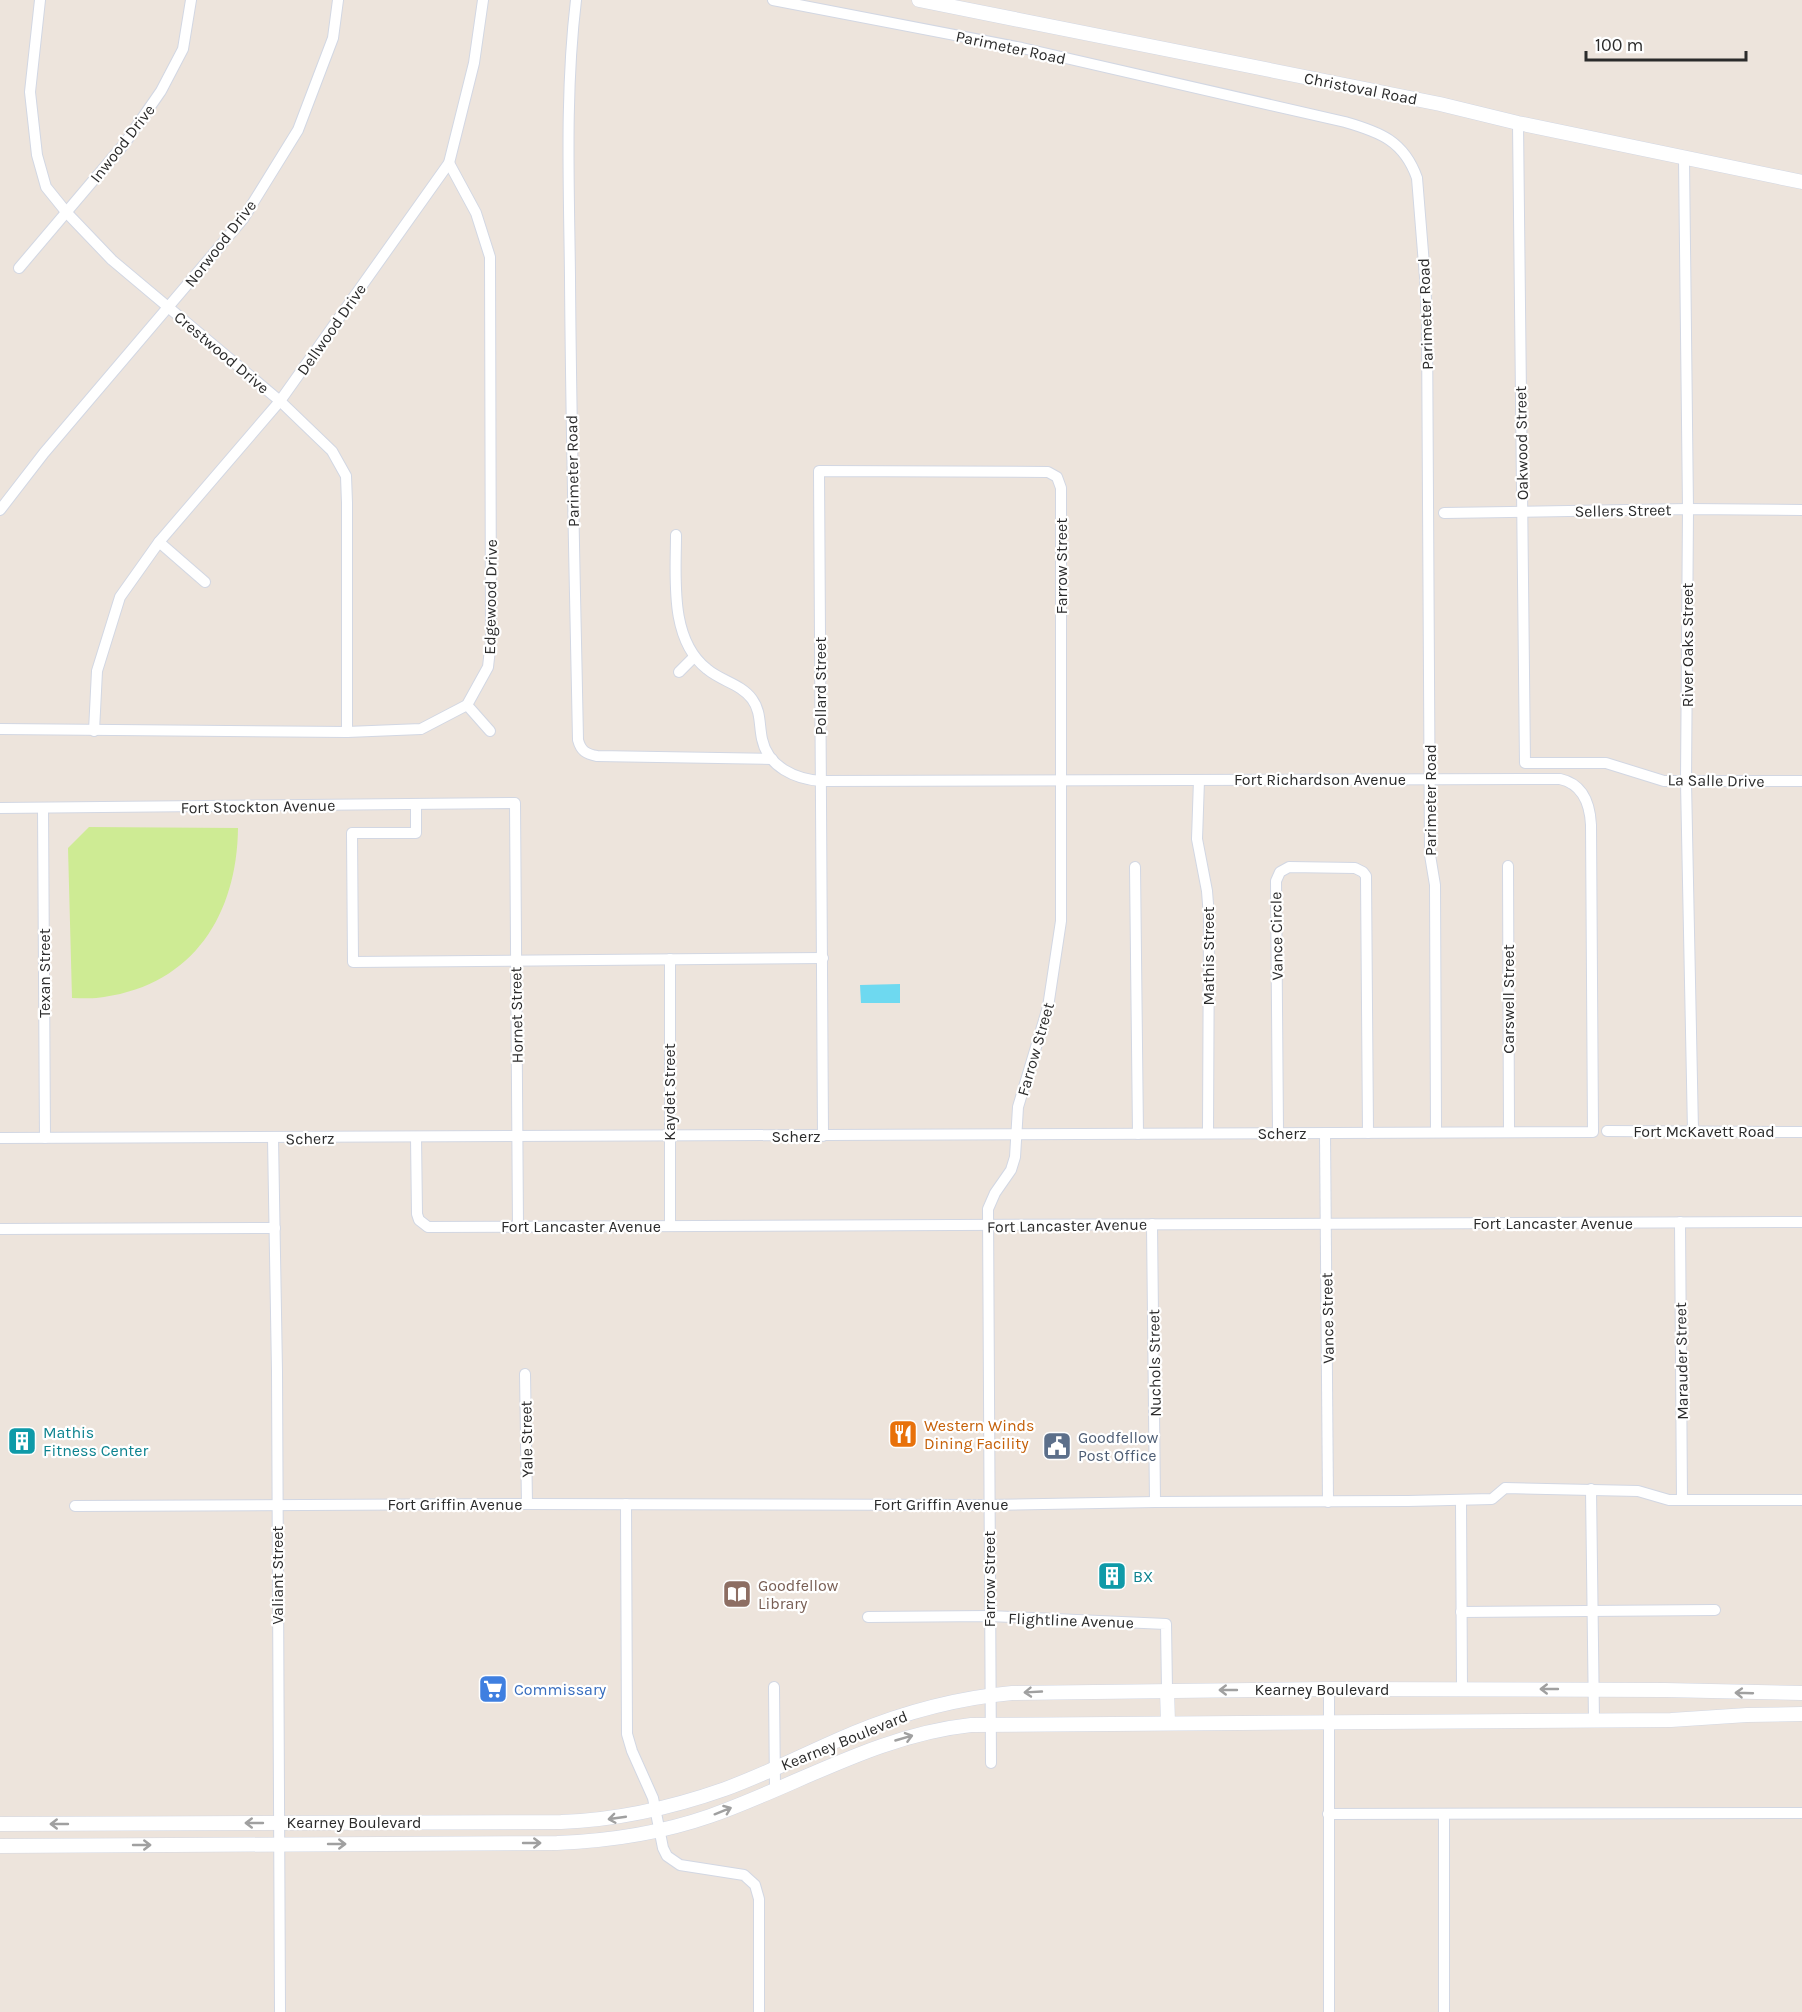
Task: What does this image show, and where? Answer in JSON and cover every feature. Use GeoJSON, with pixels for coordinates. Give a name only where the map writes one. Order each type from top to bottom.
{"type":"FeatureCollection","features":[{"type":"Feature","properties":{"kind":"street","name":"Crestwood Drive"},"geometry":{"type":"LineString","coordinates":[[40,0],[30,92],[37,155],[46,187],[66,213],[112,260],[280,401],[332,451],[346,476],[347,732]]}},
{"type":"Feature","properties":{"kind":"street","name":"Inwood Drive"},"geometry":{"type":"LineString","coordinates":[[19,268],[125,143],[161,91],[183,49],[191,0]]}},
{"type":"Feature","properties":{"kind":"street","name":"Norwood Drive"},"geometry":{"type":"LineString","coordinates":[[0,510],[44,453],[243,219],[298,130],[333,38],[338,0]]}},
{"type":"Feature","properties":{"kind":"street","name":"Dellwood Drive"},"geometry":{"type":"LineString","coordinates":[[94,731],[97,671],[120,597],[159,542],[280,401],[449,163],[474,63],[483,0]]}},
{"type":"Feature","properties":{"kind":"street","name":"Parimeter Road"},"geometry":{"type":"LineString","coordinates":[[576,0],[570,54],[569,176],[572,482],[578,740],[584,752],[597,756],[772,759]]}},
{"type":"Feature","properties":{"kind":"street","name":"Parimeter Road"},"geometry":{"type":"LineString","coordinates":[[773,0],[1022,48],[1345,122],[1382,135],[1405,153],[1412,164],[1417,178],[1426,288],[1430,855],[1435,885],[1436,1132]]}},
{"type":"Feature","properties":{"kind":"street","name":"Christoval Road"},"geometry":{"type":"LineString","coordinates":[[919,0],[1440,104],[1518,123],[1802,182]]}},
{"type":"Feature","properties":{"kind":"street","name":"Oakwood Street"},"geometry":{"type":"LineString","coordinates":[[1518,123],[1525,763]]}},
{"type":"Feature","properties":{"kind":"street","name":"River Oaks Street"},"geometry":{"type":"LineString","coordinates":[[1684,158],[1688,509],[1686,782],[1693,1131]]}},
{"type":"Feature","properties":{"kind":"street","name":"Edgewood Drive"},"geometry":{"type":"LineString","coordinates":[[449,163],[476,213],[490,257],[491,640],[488,667],[467,705]]}},
{"type":"Feature","properties":{"kind":"street","name":"Pollard Street"},"geometry":{"type":"LineString","coordinates":[[823,1136],[819,471],[1041,470],[1053,474]]}},
{"type":"Feature","properties":{"kind":"street","name":"Farrow Street"},"geometry":{"type":"LineString","coordinates":[[991,1763],[988,1225],[991,1201],[1013,1165],[1018,1135],[1020,1097],[1042,1034],[1058,949],[1062,882],[1061,488],[1057,477],[1053,474]]}},
{"type":"Feature","properties":{"kind":"street","name":"Sellers Street"},"geometry":{"type":"LineString","coordinates":[[1444,513],[1688,509],[1802,510]]}},
{"type":"Feature","properties":{"kind":"street"},"geometry":{"type":"LineString","coordinates":[[676,535],[678,607],[684,634],[694,657],[708,671],[738,686],[751,698],[759,713],[766,750],[772,759]]}},
{"type":"Feature","properties":{"kind":"street"},"geometry":{"type":"LineString","coordinates":[[159,542],[205,582]]}},
{"type":"Feature","properties":{"kind":"street"},"geometry":{"type":"LineString","coordinates":[[679,672],[694,657]]}},
{"type":"Feature","properties":{"kind":"street"},"geometry":{"type":"LineString","coordinates":[[0,729],[347,732],[421,729],[467,705],[490,731]]}},
{"type":"Feature","properties":{"kind":"street","name":"Fort Richardson Avenue"},"geometry":{"type":"LineString","coordinates":[[772,759],[793,775],[821,781],[1431,778],[1560,779],[1576,786],[1588,803],[1591,825],[1593,1132]]}},
{"type":"Feature","properties":{"kind":"street","name":"La Salle Drive"},"geometry":{"type":"LineString","coordinates":[[1525,763],[1606,763],[1664,781],[1802,781]]}},
{"type":"Feature","properties":{"kind":"street","name":"Mathis Street"},"geometry":{"type":"LineString","coordinates":[[1199,780],[1197,839],[1207,891],[1209,917],[1208,1133]]}},
{"type":"Feature","properties":{"kind":"street","name":"Fort Stockton Avenue"},"geometry":{"type":"LineString","coordinates":[[0,808],[515,803]]}},
{"type":"Feature","properties":{"kind":"street","name":"Hornet Street"},"geometry":{"type":"LineString","coordinates":[[515,803],[518,1227]]}},
{"type":"Feature","properties":{"kind":"street"},"geometry":{"type":"LineString","coordinates":[[416,804],[416,833],[352,833],[353,962],[823,958]]}},
{"type":"Feature","properties":{"kind":"street","name":"Texan Street"},"geometry":{"type":"LineString","coordinates":[[43,808],[45,1138]]}},
{"type":"Feature","properties":{"kind":"street"},"geometry":{"type":"LineString","coordinates":[[1135,867],[1138,1134]]}},
{"type":"Feature","properties":{"kind":"street","name":"Vance Circle"},"geometry":{"type":"LineString","coordinates":[[1278,1133],[1276,881],[1280,872],[1289,867],[1355,868],[1366,876],[1368,1133]]}},
{"type":"Feature","properties":{"kind":"street","name":"Carswell Street"},"geometry":{"type":"LineString","coordinates":[[1508,867],[1509,1132]]}},
{"type":"Feature","properties":{"kind":"street","name":"Kaydet Street"},"geometry":{"type":"LineString","coordinates":[[670,959],[670,1226]]}},
{"type":"Feature","properties":{"kind":"street","name":"Fort McKavett Road"},"geometry":{"type":"LineString","coordinates":[[1607,1131],[1802,1132]]}},
{"type":"Feature","properties":{"kind":"street","name":"Scherz"},"geometry":{"type":"LineString","coordinates":[[0,1138],[1593,1132]]}},
{"type":"Feature","properties":{"kind":"street","name":"Vance Street"},"geometry":{"type":"LineString","coordinates":[[1325,1133],[1329,1502]]}},
{"type":"Feature","properties":{"kind":"street","name":"Fort Lancaster Avenue"},"geometry":{"type":"LineString","coordinates":[[416,1137],[417,1214],[418,1220],[428,1227],[1802,1222]]}},
{"type":"Feature","properties":{"kind":"street","name":"Valiant Street"},"geometry":{"type":"LineString","coordinates":[[273,1138],[278,1505],[280,2012]]}},
{"type":"Feature","properties":{"kind":"street","name":"Marauder Street"},"geometry":{"type":"LineString","coordinates":[[1680,1222],[1683,1500]]}},
{"type":"Feature","properties":{"kind":"street","name":"Nuchols Street"},"geometry":{"type":"LineString","coordinates":[[1152,1224],[1155,1502]]}},
{"type":"Feature","properties":{"kind":"street"},"geometry":{"type":"LineString","coordinates":[[0,1229],[275,1228]]}},
{"type":"Feature","properties":{"kind":"street","name":"Yale Street"},"geometry":{"type":"LineString","coordinates":[[525,1374],[527,1504]]}},
{"type":"Feature","properties":{"kind":"street","name":"Fort Griffin Avenue"},"geometry":{"type":"LineString","coordinates":[[75,1506],[1329,1502],[1492,1499],[1505,1488],[1638,1491],[1669,1500],[1802,1500]]}},
{"type":"Feature","properties":{"kind":"street"},"geometry":{"type":"LineString","coordinates":[[1591,1490],[1594,1719]]}},
{"type":"Feature","properties":{"kind":"street"},"geometry":{"type":"LineString","coordinates":[[1461,1500],[1462,1689]]}},
{"type":"Feature","properties":{"kind":"street"},"geometry":{"type":"LineString","coordinates":[[626,1504],[627,1734],[656,1810],[663,1848],[672,1861],[680,1865],[744,1875],[755,1886],[759,1899],[759,2012]]}},
{"type":"Feature","properties":{"kind":"street"},"geometry":{"type":"LineString","coordinates":[[1461,1612],[1715,1610]]}},
{"type":"Feature","properties":{"kind":"street","name":"Flightline Avenue"},"geometry":{"type":"LineString","coordinates":[[868,1617],[989,1616],[1166,1624],[1167,1690]]}},
{"type":"Feature","properties":{"kind":"street"},"geometry":{"type":"LineString","coordinates":[[774,1687],[775,1789]]}},
{"type":"Feature","properties":{"kind":"street"},"geometry":{"type":"LineString","coordinates":[[1329,1689],[1329,2012]]}},
{"type":"Feature","properties":{"kind":"street","name":"Kearney Boulevard"},"geometry":{"type":"LineString","coordinates":[[0,1824],[561,1822],[606,1819],[656,1810],[711,1794],[907,1713],[990,1695],[1032,1692],[1329,1689],[1593,1689],[1802,1693]]}},
{"type":"Feature","properties":{"kind":"street"},"geometry":{"type":"LineString","coordinates":[[1167,1690],[1168,1723]]}},
{"type":"Feature","properties":{"kind":"street","name":"Kearney Boulevard"},"geometry":{"type":"LineString","coordinates":[[0,1846],[584,1842],[628,1837],[709,1816],[873,1748],[910,1736],[952,1727],[990,1724],[1671,1720],[1737,1715],[1802,1714]]}},
{"type":"Feature","properties":{"kind":"street"},"geometry":{"type":"LineString","coordinates":[[1328,1814],[1802,1814]]}},
{"type":"Feature","properties":{"kind":"street"},"geometry":{"type":"LineString","coordinates":[[1444,1814],[1444,2012]]}},
{"type":"Feature","properties":{"kind":"green space"},"geometry":{"type":"Polygon","coordinates":[[[89,827],[238,828],[236,859],[229,889],[219,916],[204,940],[186,960],[163,977],[136,990],[100,998],[72,998],[68,848],[89,827]]]}},
{"type":"Feature","properties":{"kind":"water"},"geometry":{"type":"Polygon","coordinates":[[[900,984],[900,1003],[861,1003],[860,985],[900,984]]]}},
{"type":"Feature","properties":{"kind":"place","name":"Western Winds Dining Facility"},"geometry":{"type":"Point","coordinates":[903,1434]}},
{"type":"Feature","properties":{"kind":"place","name":"Mathis Fitness Center"},"geometry":{"type":"Point","coordinates":[22,1441]}},
{"type":"Feature","properties":{"kind":"place","name":"Goodfellow Post Office"},"geometry":{"type":"Point","coordinates":[1057,1446]}},
{"type":"Feature","properties":{"kind":"place","name":"BX"},"geometry":{"type":"Point","coordinates":[1112,1576]}},
{"type":"Feature","properties":{"kind":"place","name":"Goodfellow Library"},"geometry":{"type":"Point","coordinates":[737,1594]}},
{"type":"Feature","properties":{"kind":"place","name":"Commissary"},"geometry":{"type":"Point","coordinates":[493,1689]}}]}
